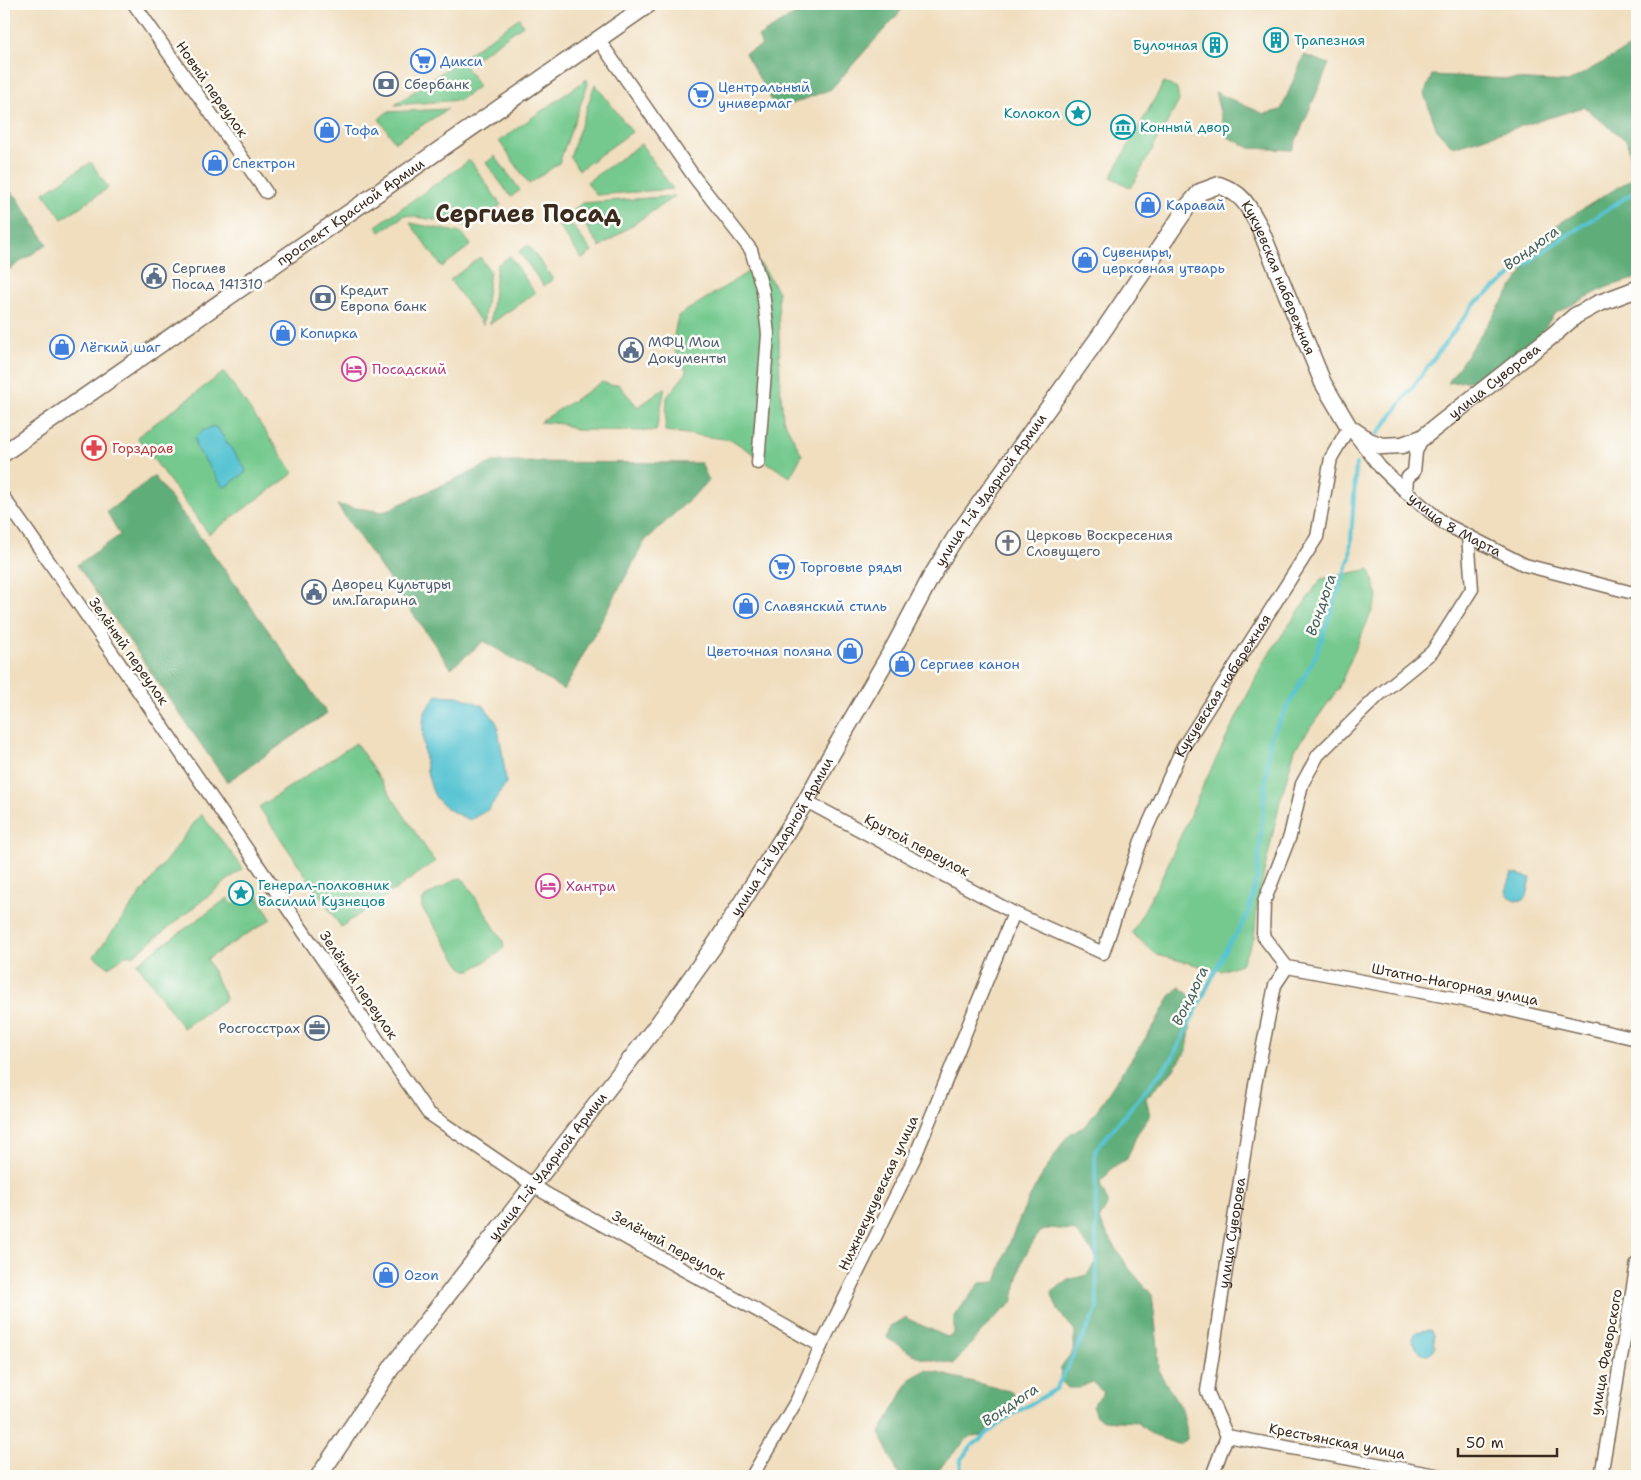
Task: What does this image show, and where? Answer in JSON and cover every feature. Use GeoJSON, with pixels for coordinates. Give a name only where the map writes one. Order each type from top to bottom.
{"type":"FeatureCollection","features":[{"type":"Feature","properties":{"kind":"main road","name":"проспект Красной Армии"},"geometry":{"type":"LineString","coordinates":[[4,453],[649,4]]}},
{"type":"Feature","properties":{"kind":"main road","name":"Кукуевская набережная"},"geometry":{"type":"LineString","coordinates":[[1219,185],[1230,189],[1247,202],[1323,383]]}},
{"type":"Feature","properties":{"kind":"main road","name":"улица 1-й Ударной Армии"},"geometry":{"type":"LineString","coordinates":[[319,1476],[394,1364],[658,1024],[704,959],[806,801],[895,645],[931,577],[955,538],[1099,336],[1188,206],[1200,192],[1219,185]]}},
{"type":"Feature","properties":{"kind":"main road","name":"улица Суворова"},"geometry":{"type":"LineString","coordinates":[[1349,427],[1369,441],[1382,446],[1402,445],[1422,438],[1575,316],[1597,304],[1637,289]]}},
{"type":"Feature","properties":{"kind":"main road","name":"улица 8 Марта"},"geometry":{"type":"LineString","coordinates":[[1323,383],[1349,427]]}},
{"type":"Feature","properties":{"kind":"street","name":"Новый переулок"},"geometry":{"type":"LineString","coordinates":[[134,4],[266,192]]}},
{"type":"Feature","properties":{"kind":"street"},"geometry":{"type":"LineString","coordinates":[[598,39],[695,178],[751,250],[763,291],[768,334],[758,463]]}},
{"type":"Feature","properties":{"kind":"street","name":"улица 8 Марта"},"geometry":{"type":"LineString","coordinates":[[1349,427],[1380,467],[1406,492],[1445,524],[1525,565],[1637,594]]}},
{"type":"Feature","properties":{"kind":"street","name":"Кукуевская набережная"},"geometry":{"type":"LineString","coordinates":[[1103,953],[1141,841],[1182,749],[1317,538],[1332,458],[1349,427]]}},
{"type":"Feature","properties":{"kind":"street"},"geometry":{"type":"LineString","coordinates":[[1406,492],[1407,478],[1414,472],[1416,452],[1422,438]]}},
{"type":"Feature","properties":{"kind":"street","name":"Зелёный переулок"},"geometry":{"type":"LineString","coordinates":[[4,498],[428,1113],[534,1185],[820,1346]]}},
{"type":"Feature","properties":{"kind":"street"},"geometry":{"type":"LineString","coordinates":[[1287,967],[1263,936],[1264,902],[1290,836],[1302,784],[1318,755],[1379,695],[1432,652],[1472,589],[1468,536]]}},
{"type":"Feature","properties":{"kind":"street","name":"Крутой переулок"},"geometry":{"type":"LineString","coordinates":[[806,801],[1014,914],[1103,953]]}},
{"type":"Feature","properties":{"kind":"street","name":"Нижнекукуевская улица"},"geometry":{"type":"LineString","coordinates":[[752,1476],[797,1400],[820,1346],[914,1159],[1014,914]]}},
{"type":"Feature","properties":{"kind":"street","name":"улица Суворова"},"geometry":{"type":"LineString","coordinates":[[1227,1436],[1207,1391],[1255,1085],[1275,984],[1287,967]]}},
{"type":"Feature","properties":{"kind":"street","name":"Штатно-Нагорная улица"},"geometry":{"type":"LineString","coordinates":[[1287,967],[1475,1002],[1637,1040]]}},
{"type":"Feature","properties":{"kind":"street","name":"улица Фаворского"},"geometry":{"type":"LineString","coordinates":[[1601,1476],[1637,1263]]}},
{"type":"Feature","properties":{"kind":"street"},"geometry":{"type":"LineString","coordinates":[[1212,1476],[1227,1436]]}},
{"type":"Feature","properties":{"kind":"street","name":"Крестьянская улица"},"geometry":{"type":"LineString","coordinates":[[1227,1436],[1425,1475],[1441,1476]]}},
{"type":"Feature","properties":{"kind":"green space"},"geometry":{"type":"Polygon","coordinates":[[[811,4],[907,4],[831,89],[777,110],[745,53],[762,46],[758,37],[811,4]]]}},
{"type":"Feature","properties":{"kind":"green space"},"geometry":{"type":"Polygon","coordinates":[[[519,18],[523,25],[465,66],[479,86],[460,100],[395,105],[519,18]]]}},
{"type":"Feature","properties":{"kind":"green space"},"geometry":{"type":"Polygon","coordinates":[[[1637,43],[1637,278],[1607,287],[1554,314],[1541,333],[1515,358],[1477,380],[1448,383],[1552,228],[1633,178],[1628,142],[1584,107],[1453,147],[1437,130],[1424,94],[1432,75],[1568,82],[1637,43]]]}},
{"type":"Feature","properties":{"kind":"green space"},"geometry":{"type":"Polygon","coordinates":[[[1304,55],[1329,64],[1292,150],[1250,148],[1226,136],[1215,92],[1264,114],[1281,110],[1304,55]]]}},
{"type":"Feature","properties":{"kind":"green space"},"geometry":{"type":"Polygon","coordinates":[[[587,79],[588,84],[559,163],[529,184],[499,141],[587,79]]]}},
{"type":"Feature","properties":{"kind":"green space"},"geometry":{"type":"Polygon","coordinates":[[[1164,82],[1177,89],[1179,101],[1131,188],[1111,177],[1164,82]]]}},
{"type":"Feature","properties":{"kind":"green space"},"geometry":{"type":"Polygon","coordinates":[[[595,84],[632,132],[579,170],[570,157],[595,84]]]}},
{"type":"Feature","properties":{"kind":"green space"},"geometry":{"type":"Polygon","coordinates":[[[448,109],[395,142],[379,119],[387,112],[448,109]]]}},
{"type":"Feature","properties":{"kind":"green space"},"geometry":{"type":"Polygon","coordinates":[[[641,144],[673,189],[596,195],[587,182],[641,144]]]}},
{"type":"Feature","properties":{"kind":"green space"},"geometry":{"type":"Polygon","coordinates":[[[495,156],[520,190],[511,197],[486,163],[495,156]]]}},
{"type":"Feature","properties":{"kind":"green space"},"geometry":{"type":"Polygon","coordinates":[[[470,160],[501,205],[470,226],[405,215],[380,232],[376,226],[470,160]]]}},
{"type":"Feature","properties":{"kind":"green space"},"geometry":{"type":"Polygon","coordinates":[[[91,162],[108,188],[62,219],[44,193],[91,162]]]}},
{"type":"Feature","properties":{"kind":"green space"},"geometry":{"type":"Polygon","coordinates":[[[4,187],[16,196],[47,244],[4,273],[4,187]]]}},
{"type":"Feature","properties":{"kind":"green space"},"geometry":{"type":"Polygon","coordinates":[[[675,196],[600,247],[574,209],[583,203],[675,196]]]}},
{"type":"Feature","properties":{"kind":"green space"},"geometry":{"type":"Polygon","coordinates":[[[566,217],[592,252],[582,259],[557,224],[566,217]]]}},
{"type":"Feature","properties":{"kind":"green space"},"geometry":{"type":"Polygon","coordinates":[[[410,223],[462,233],[471,245],[442,267],[410,223]]]}},
{"type":"Feature","properties":{"kind":"green space"},"geometry":{"type":"Polygon","coordinates":[[[528,245],[553,279],[544,286],[519,252],[528,245]]]}},
{"type":"Feature","properties":{"kind":"green space"},"geometry":{"type":"Polygon","coordinates":[[[510,256],[535,293],[490,324],[497,265],[510,256]]]}},
{"type":"Feature","properties":{"kind":"green space"},"geometry":{"type":"Polygon","coordinates":[[[480,257],[490,271],[483,325],[450,280],[480,257]]]}},
{"type":"Feature","properties":{"kind":"green space"},"geometry":{"type":"Polygon","coordinates":[[[761,264],[778,292],[780,381],[783,419],[802,455],[790,477],[732,440],[665,431],[667,397],[687,372],[672,345],[678,316],[761,264]]]}},
{"type":"Feature","properties":{"kind":"green space"},"geometry":{"type":"Polygon","coordinates":[[[224,372],[294,473],[209,534],[137,437],[224,372]]]}},
{"type":"Feature","properties":{"kind":"green space"},"geometry":{"type":"Polygon","coordinates":[[[602,382],[611,385],[618,384],[638,407],[665,388],[656,431],[575,430],[563,424],[540,422],[602,382]]]}},
{"type":"Feature","properties":{"kind":"green space"},"geometry":{"type":"Polygon","coordinates":[[[493,462],[701,463],[709,481],[645,541],[564,690],[484,641],[451,668],[337,505],[383,512],[493,462]]]}},
{"type":"Feature","properties":{"kind":"green space"},"geometry":{"type":"Polygon","coordinates":[[[154,476],[225,570],[327,713],[227,782],[77,565],[120,535],[107,512],[154,476]]]}},
{"type":"Feature","properties":{"kind":"green space"},"geometry":{"type":"Polygon","coordinates":[[[1370,569],[1378,597],[1338,689],[1295,749],[1280,801],[1258,901],[1254,938],[1241,964],[1221,971],[1157,955],[1132,933],[1163,875],[1203,786],[1264,661],[1321,579],[1370,569]]]}},
{"type":"Feature","properties":{"kind":"green space"},"geometry":{"type":"Polygon","coordinates":[[[356,743],[435,862],[341,927],[259,807],[356,743]]]}},
{"type":"Feature","properties":{"kind":"green space"},"geometry":{"type":"Polygon","coordinates":[[[201,814],[243,868],[133,956],[129,954],[108,967],[94,956],[201,814]]]}},
{"type":"Feature","properties":{"kind":"green space"},"geometry":{"type":"Polygon","coordinates":[[[461,878],[465,881],[503,941],[504,947],[499,953],[471,970],[466,970],[461,966],[422,908],[422,902],[425,897],[461,878]]]}},
{"type":"Feature","properties":{"kind":"green space"},"geometry":{"type":"Polygon","coordinates":[[[255,891],[271,919],[207,959],[226,999],[183,1028],[137,963],[228,898],[233,905],[255,891]]]}},
{"type":"Feature","properties":{"kind":"green space"},"geometry":{"type":"Polygon","coordinates":[[[1180,987],[1194,999],[1187,1051],[1174,1069],[1146,1098],[1150,1116],[1137,1134],[1127,1159],[1112,1168],[1100,1184],[1108,1203],[1099,1220],[1127,1266],[1152,1295],[1159,1372],[1182,1409],[1187,1439],[1177,1444],[1152,1435],[1137,1422],[1103,1420],[1096,1416],[1092,1405],[1104,1393],[1092,1382],[1079,1388],[1068,1388],[1060,1380],[1061,1367],[1073,1351],[1075,1331],[1058,1310],[1051,1292],[1068,1280],[1087,1275],[1098,1258],[1075,1231],[1052,1228],[1039,1232],[1022,1261],[1012,1303],[991,1321],[954,1364],[920,1358],[887,1338],[890,1326],[906,1318],[947,1337],[954,1334],[954,1316],[980,1283],[996,1282],[1007,1248],[1029,1199],[1064,1141],[1071,1134],[1086,1126],[1155,1024],[1170,996],[1180,987]]]}},
{"type":"Feature","properties":{"kind":"green space"},"geometry":{"type":"Polygon","coordinates":[[[926,1370],[1013,1392],[1019,1405],[998,1415],[983,1435],[970,1436],[932,1476],[899,1476],[880,1433],[910,1379],[926,1370]]]}},
{"type":"Feature","properties":{"kind":"water"},"geometry":{"type":"Polygon","coordinates":[[[213,426],[217,428],[246,472],[223,487],[196,447],[195,438],[213,426]]]}},
{"type":"Feature","properties":{"kind":"water"},"geometry":{"type":"Polygon","coordinates":[[[437,695],[458,696],[484,706],[497,723],[506,783],[489,809],[470,820],[440,803],[433,792],[427,771],[423,733],[424,715],[437,695]]]}},
{"type":"Feature","properties":{"kind":"water"},"geometry":{"type":"Polygon","coordinates":[[[1512,873],[1531,878],[1527,896],[1524,900],[1515,900],[1506,891],[1512,873]]]}},
{"type":"Feature","properties":{"kind":"water"},"geometry":{"type":"Polygon","coordinates":[[[1431,1330],[1434,1335],[1435,1348],[1429,1354],[1419,1351],[1412,1341],[1416,1332],[1431,1330]]]}},
{"type":"Feature","properties":{"kind":"waterway","name":"Вондюга"},"geometry":{"type":"LineString","coordinates":[[1378,434],[1474,304],[1542,252],[1637,190]]}},
{"type":"Feature","properties":{"kind":"waterway","name":"Вондюга"},"geometry":{"type":"LineString","coordinates":[[960,1476],[961,1459],[973,1445],[1005,1419],[1056,1389],[1097,1309],[1095,1150],[1172,1059],[1229,943],[1240,928],[1248,912],[1257,876],[1270,738],[1316,655],[1350,557],[1356,464]]}},
{"type":"Feature","properties":{"kind":"place","name":"Трапезная"},"geometry":{"type":"Point","coordinates":[1276,40]}},
{"type":"Feature","properties":{"kind":"place","name":"Булочная"},"geometry":{"type":"Point","coordinates":[1215,45]}},
{"type":"Feature","properties":{"kind":"place","name":"Дикси"},"geometry":{"type":"Point","coordinates":[423,61]}},
{"type":"Feature","properties":{"kind":"place","name":"Сбербанк"},"geometry":{"type":"Point","coordinates":[386,84]}},
{"type":"Feature","properties":{"kind":"place","name":"Центральный универмаг"},"geometry":{"type":"Point","coordinates":[701,95]}},
{"type":"Feature","properties":{"kind":"place","name":"Колокол"},"geometry":{"type":"Point","coordinates":[1078,113]}},
{"type":"Feature","properties":{"kind":"place","name":"Конный двор"},"geometry":{"type":"Point","coordinates":[1123,127]}},
{"type":"Feature","properties":{"kind":"place","name":"Тофа"},"geometry":{"type":"Point","coordinates":[327,130]}},
{"type":"Feature","properties":{"kind":"place","name":"Спектрон"},"geometry":{"type":"Point","coordinates":[215,163]}},
{"type":"Feature","properties":{"kind":"place","name":"Каравай"},"geometry":{"type":"Point","coordinates":[1148,205]}},
{"type":"Feature","properties":{"kind":"place","name":"Сувениры, церковная утварь"},"geometry":{"type":"Point","coordinates":[1085,260]}},
{"type":"Feature","properties":{"kind":"place","name":"Сергиев Посад 141310"},"geometry":{"type":"Point","coordinates":[154,276]}},
{"type":"Feature","properties":{"kind":"place","name":"Кредит Европа банк"},"geometry":{"type":"Point","coordinates":[323,298]}},
{"type":"Feature","properties":{"kind":"place","name":"Копирка"},"geometry":{"type":"Point","coordinates":[283,333]}},
{"type":"Feature","properties":{"kind":"place","name":"Лёгкий шаг"},"geometry":{"type":"Point","coordinates":[62,347]}},
{"type":"Feature","properties":{"kind":"place","name":"МФЦ Мои Документы"},"geometry":{"type":"Point","coordinates":[631,350]}},
{"type":"Feature","properties":{"kind":"place","name":"Посадский"},"geometry":{"type":"Point","coordinates":[354,369]}},
{"type":"Feature","properties":{"kind":"place","name":"Горздрав"},"geometry":{"type":"Point","coordinates":[94,448]}},
{"type":"Feature","properties":{"kind":"place","name":"Церковь Воскресения Словущего"},"geometry":{"type":"Point","coordinates":[1008,543]}},
{"type":"Feature","properties":{"kind":"place","name":"Торговые ряды"},"geometry":{"type":"Point","coordinates":[782,567]}},
{"type":"Feature","properties":{"kind":"place","name":"Дворец Культуры им.Гагарина"},"geometry":{"type":"Point","coordinates":[314,592]}},
{"type":"Feature","properties":{"kind":"place","name":"Славянский стиль"},"geometry":{"type":"Point","coordinates":[746,606]}},
{"type":"Feature","properties":{"kind":"place","name":"Цветочная поляна"},"geometry":{"type":"Point","coordinates":[850,651]}},
{"type":"Feature","properties":{"kind":"place","name":"Сергиев канон"},"geometry":{"type":"Point","coordinates":[902,664]}},
{"type":"Feature","properties":{"kind":"place","name":"Хантри"},"geometry":{"type":"Point","coordinates":[548,886]}},
{"type":"Feature","properties":{"kind":"place","name":"Генерал-полковник Василий Кузнецов"},"geometry":{"type":"Point","coordinates":[241,893]}},
{"type":"Feature","properties":{"kind":"place","name":"Росгосстрах"},"geometry":{"type":"Point","coordinates":[317,1028]}},
{"type":"Feature","properties":{"kind":"place","name":"Ozon"},"geometry":{"type":"Point","coordinates":[386,1275]}},
{"type":"Feature","properties":{"kind":"district","name":"Сергиев Посад"},"geometry":{"type":"Point","coordinates":[528,214]}}]}
